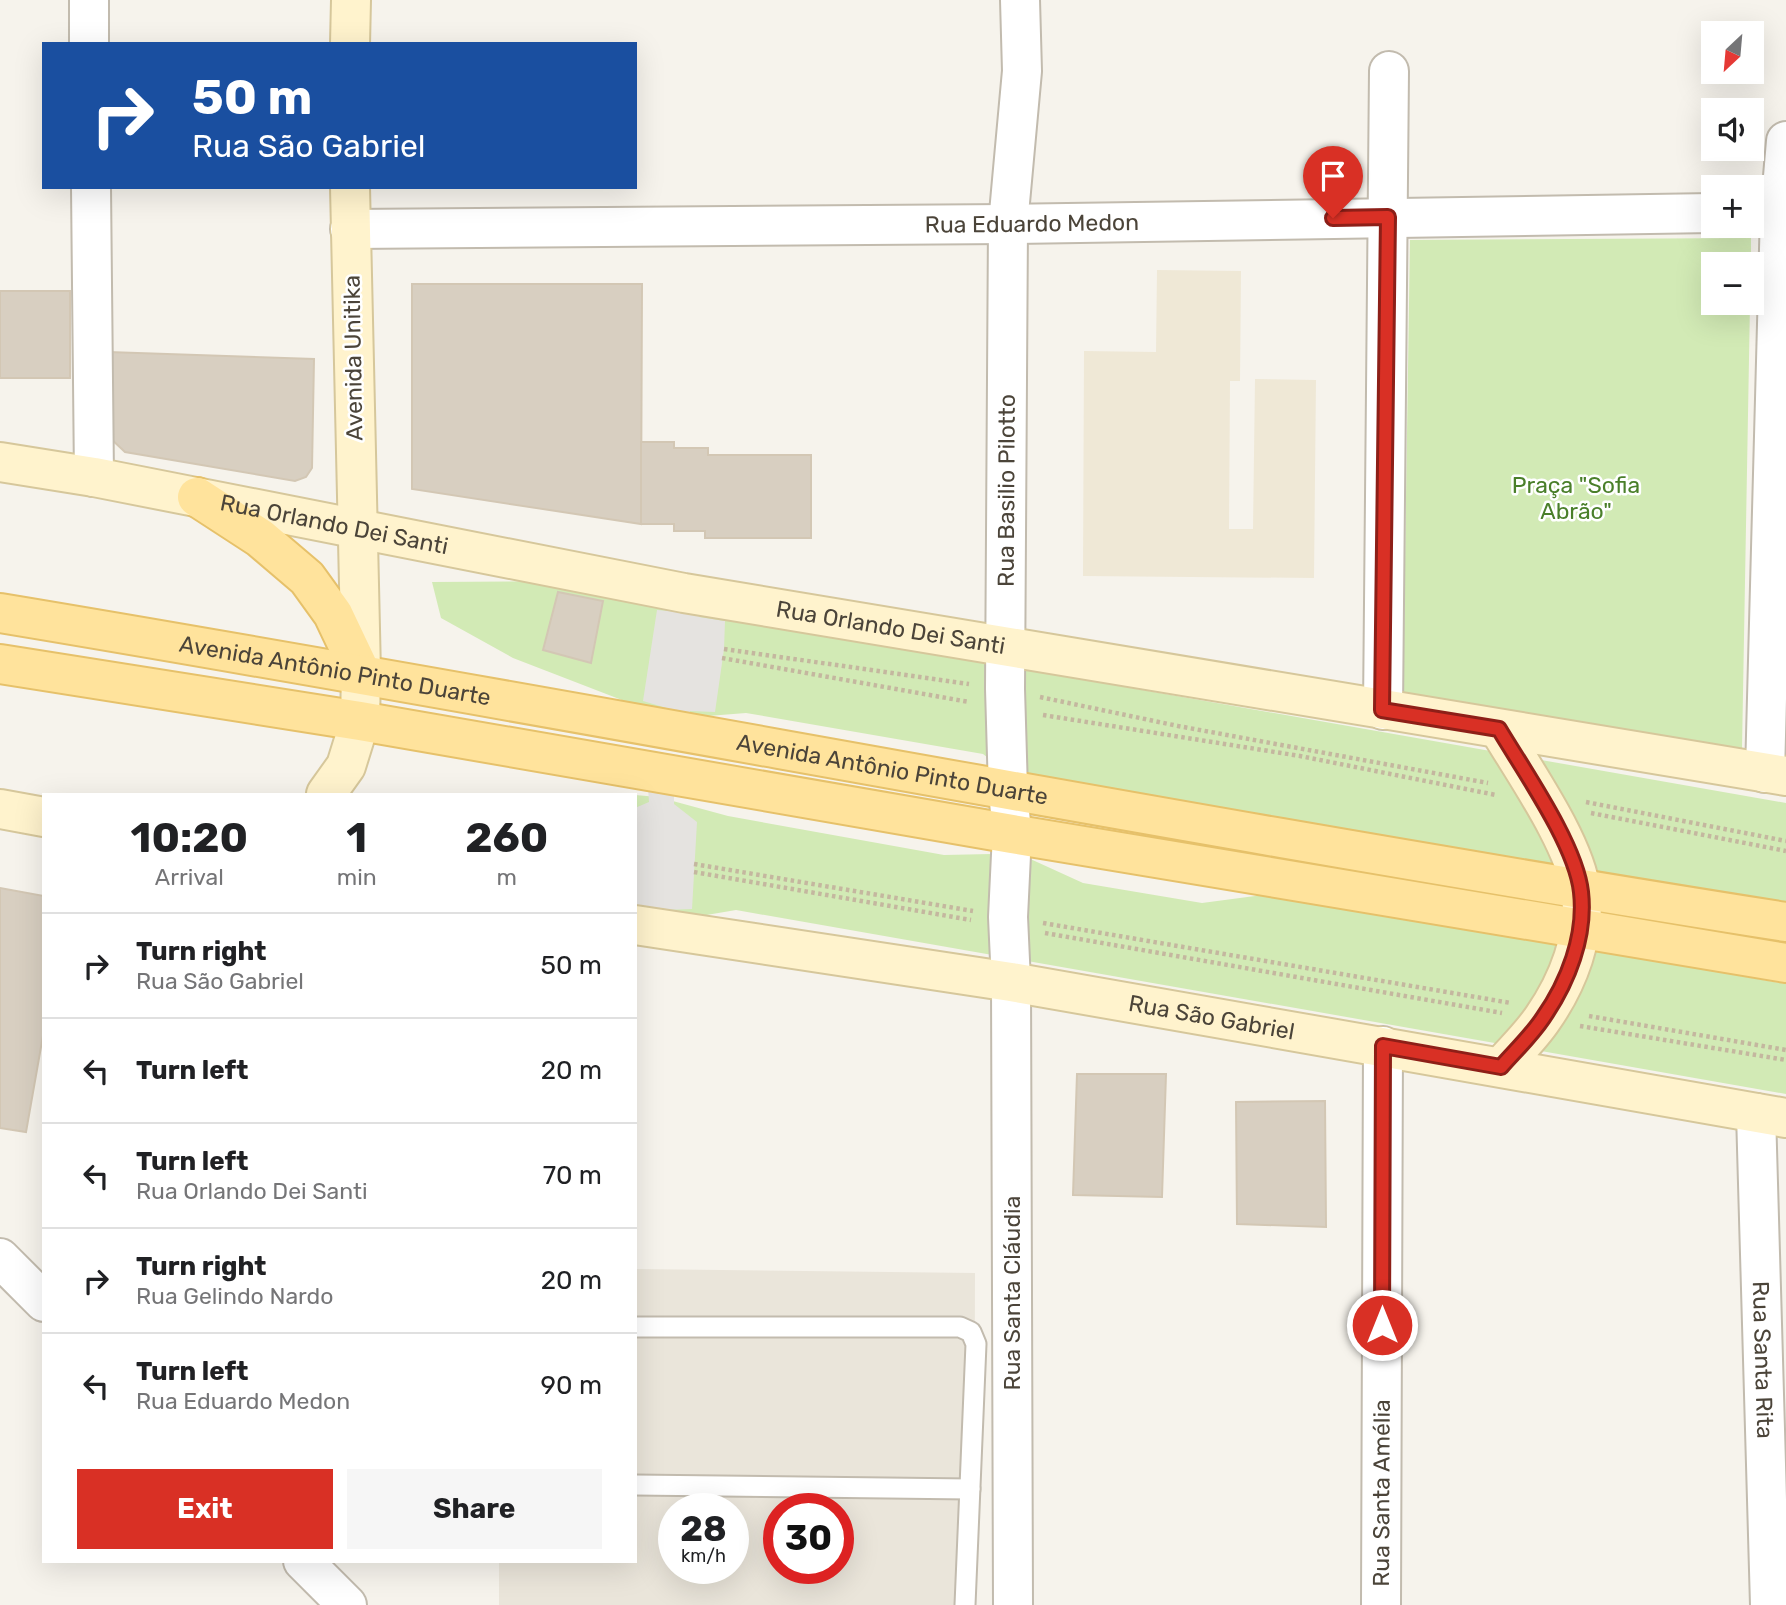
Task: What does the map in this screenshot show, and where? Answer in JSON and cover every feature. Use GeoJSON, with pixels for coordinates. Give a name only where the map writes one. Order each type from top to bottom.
{"type":"FeatureCollection","features":[{"type":"Feature","properties":{"kind":"main road"},"geometry":{"type":"LineString","coordinates":[[351,0],[351,42]]}},
{"type":"Feature","properties":{"kind":"main road","name":"Avenida Unitika"},"geometry":{"type":"LineString","coordinates":[[327,793],[346,766],[360,720],[350,189]]}},
{"type":"Feature","properties":{"kind":"main road","name":"Rua Orlando Dei Santi"},"geometry":{"type":"LineString","coordinates":[[0,462],[94,477],[684,593],[1776,775]]}},
{"type":"Feature","properties":{"kind":"main road"},"geometry":{"type":"LineString","coordinates":[[197,497],[260,538],[307,578],[333,614],[361,673]]}},
{"type":"Feature","properties":{"kind":"main road","name":"Avenida Antônio Pinto Duarte"},"geometry":{"type":"LineString","coordinates":[[0,613],[361,673],[1581,890],[1786,922]]}},
{"type":"Feature","properties":{"kind":"main road","name":"Avenida Antônio Pinto Duarte"},"geometry":{"type":"LineString","coordinates":[[0,664],[360,720],[1012,834],[1786,962]]}},
{"type":"Feature","properties":{"kind":"main road"},"geometry":{"type":"LineString","coordinates":[[1499,729],[1566,843],[1581,890],[1581,927],[1570,967],[1545,1014],[1501,1067]]}},
{"type":"Feature","properties":{"kind":"main road"},"geometry":{"type":"LineString","coordinates":[[0,809],[42,817]]}},
{"type":"Feature","properties":{"kind":"main road","name":"Rua São Gabriel"},"geometry":{"type":"LineString","coordinates":[[637,925],[1011,982],[1771,1116]]}},
{"type":"Feature","properties":{"kind":"street"},"geometry":{"type":"LineString","coordinates":[[89,0],[89,42]]}},
{"type":"Feature","properties":{"kind":"street","name":"Rua Basilio Pilotto"},"geometry":{"type":"LineString","coordinates":[[1011,982],[1008,922],[1012,834],[1007,790],[1005,646],[1008,223],[1022,71],[1020,0]]}},
{"type":"Feature","properties":{"kind":"street"},"geometry":{"type":"LineString","coordinates":[[1382,710],[1390,71]]}},
{"type":"Feature","properties":{"kind":"street"},"geometry":{"type":"LineString","coordinates":[[1776,775],[1772,213],[1786,141]]}},
{"type":"Feature","properties":{"kind":"street"},"geometry":{"type":"LineString","coordinates":[[91,189],[94,477]]}},
{"type":"Feature","properties":{"kind":"street","name":"Rua Eduardo Medon"},"geometry":{"type":"LineString","coordinates":[[350,229],[1701,213]]}},
{"type":"Feature","properties":{"kind":"street","name":"Rua Santa Cláudia"},"geometry":{"type":"LineString","coordinates":[[1011,982],[1013,1605]]}},
{"type":"Feature","properties":{"kind":"street","name":"Rua Santa Amélia"},"geometry":{"type":"LineString","coordinates":[[1381,1605],[1383,1046]]}},
{"type":"Feature","properties":{"kind":"street","name":"Rua Santa Rita"},"geometry":{"type":"LineString","coordinates":[[1770,1605],[1771,1116]]}},
{"type":"Feature","properties":{"kind":"street"},"geometry":{"type":"LineString","coordinates":[[0,1258],[42,1300]]}},
{"type":"Feature","properties":{"kind":"street"},"geometry":{"type":"LineString","coordinates":[[305,1563],[347,1605]]}},
{"type":"Feature","properties":{"kind":"lane"},"geometry":{"type":"LineString","coordinates":[[637,1327],[960,1327],[971,1332],[976,1344],[965,1605]]}},
{"type":"Feature","properties":{"kind":"lane"},"geometry":{"type":"LineString","coordinates":[[637,1485],[970,1489]]}},
{"type":"Feature","properties":{"kind":"path"},"geometry":{"type":"LineString","coordinates":[[724,649],[1006,699],[1286,753],[1786,841]]}},
{"type":"Feature","properties":{"kind":"path"},"geometry":{"type":"LineString","coordinates":[[722,658],[1178,726],[1540,798],[1786,851]]}},
{"type":"Feature","properties":{"kind":"path"},"geometry":{"type":"LineString","coordinates":[[694,864],[1143,948],[1545,1014],[1786,1050]]}},
{"type":"Feature","properties":{"kind":"path"},"geometry":{"type":"LineString","coordinates":[[694,872],[1008,922],[1545,1014],[1786,1060]]}},
{"type":"Feature","properties":{"kind":"shaded area"},"geometry":{"type":"Polygon","coordinates":[[[1157,270],[1241,271],[1240,381],[1230,381],[1229,529],[1253,529],[1255,379],[1316,380],[1314,578],[1083,576],[1084,351],[1156,352],[1157,270]]]}},
{"type":"Feature","properties":{"kind":"shaded area"},"geometry":{"type":"Polygon","coordinates":[[[685,597],[702,597],[699,617],[725,621],[715,712],[690,711],[689,731],[673,728],[673,710],[643,701],[657,610],[681,612],[685,597]]]}},
{"type":"Feature","properties":{"kind":"shaded area"},"geometry":{"type":"Polygon","coordinates":[[[648,788],[674,791],[674,804],[697,822],[692,909],[637,911],[637,807],[649,802],[648,788]]]}},
{"type":"Feature","properties":{"kind":"shaded area"},"geometry":{"type":"Polygon","coordinates":[[[637,1269],[975,1273],[974,1605],[499,1605],[499,1563],[637,1563],[637,1269]]]}},
{"type":"Feature","properties":{"kind":"green space","name":"Praça \"Sofia Abrão\""},"geometry":{"type":"Polygon","coordinates":[[[1751,238],[1751,252],[1701,252],[1701,315],[1750,315],[1742,749],[1403,693],[1410,240],[1751,238]]]}},
{"type":"Feature","properties":{"kind":"green space"},"geometry":{"type":"Polygon","coordinates":[[[559,581],[995,664],[1786,803],[1786,907],[1159,800],[1004,770],[983,754],[746,713],[695,717],[672,714],[627,702],[513,658],[441,618],[432,582],[559,581]]]}},
{"type":"Feature","properties":{"kind":"green space"},"geometry":{"type":"Polygon","coordinates":[[[637,795],[658,797],[728,816],[944,855],[991,854],[1026,857],[1083,883],[1202,903],[1277,893],[1786,984],[1786,1094],[736,910],[683,919],[637,910],[637,795]]]}},
{"type":"Feature","properties":{"kind":"building"},"geometry":{"type":"Polygon","coordinates":[[[412,284],[642,284],[641,524],[412,489],[412,284]]]}},
{"type":"Feature","properties":{"kind":"building"},"geometry":{"type":"Polygon","coordinates":[[[0,291],[70,291],[70,378],[0,378],[0,291]]]}},
{"type":"Feature","properties":{"kind":"building"},"geometry":{"type":"Polygon","coordinates":[[[108,352],[314,359],[312,468],[306,477],[295,481],[125,452],[107,435],[108,352]]]}},
{"type":"Feature","properties":{"kind":"building"},"geometry":{"type":"Polygon","coordinates":[[[641,442],[674,442],[674,448],[708,448],[708,455],[811,455],[811,538],[705,538],[705,531],[674,531],[674,524],[641,524],[641,442]]]}},
{"type":"Feature","properties":{"kind":"building"},"geometry":{"type":"Polygon","coordinates":[[[558,592],[603,601],[591,663],[543,650],[558,592]]]}},
{"type":"Feature","properties":{"kind":"building"},"geometry":{"type":"Polygon","coordinates":[[[0,888],[42,896],[42,1041],[26,1132],[0,1128],[0,888]]]}},
{"type":"Feature","properties":{"kind":"building"},"geometry":{"type":"Polygon","coordinates":[[[1077,1074],[1166,1074],[1162,1197],[1073,1195],[1077,1074]]]}},
{"type":"Feature","properties":{"kind":"building"},"geometry":{"type":"Polygon","coordinates":[[[1325,1101],[1326,1227],[1237,1224],[1236,1102],[1325,1101]]]}},
{"type":"Feature","properties":{"kind":"route"},"geometry":{"type":"LineString","coordinates":[[1333,218],[1388,217],[1382,710],[1499,729],[1566,843],[1581,890],[1581,927],[1570,967],[1542,1020],[1501,1067],[1383,1046],[1382,1325]]}}]}
